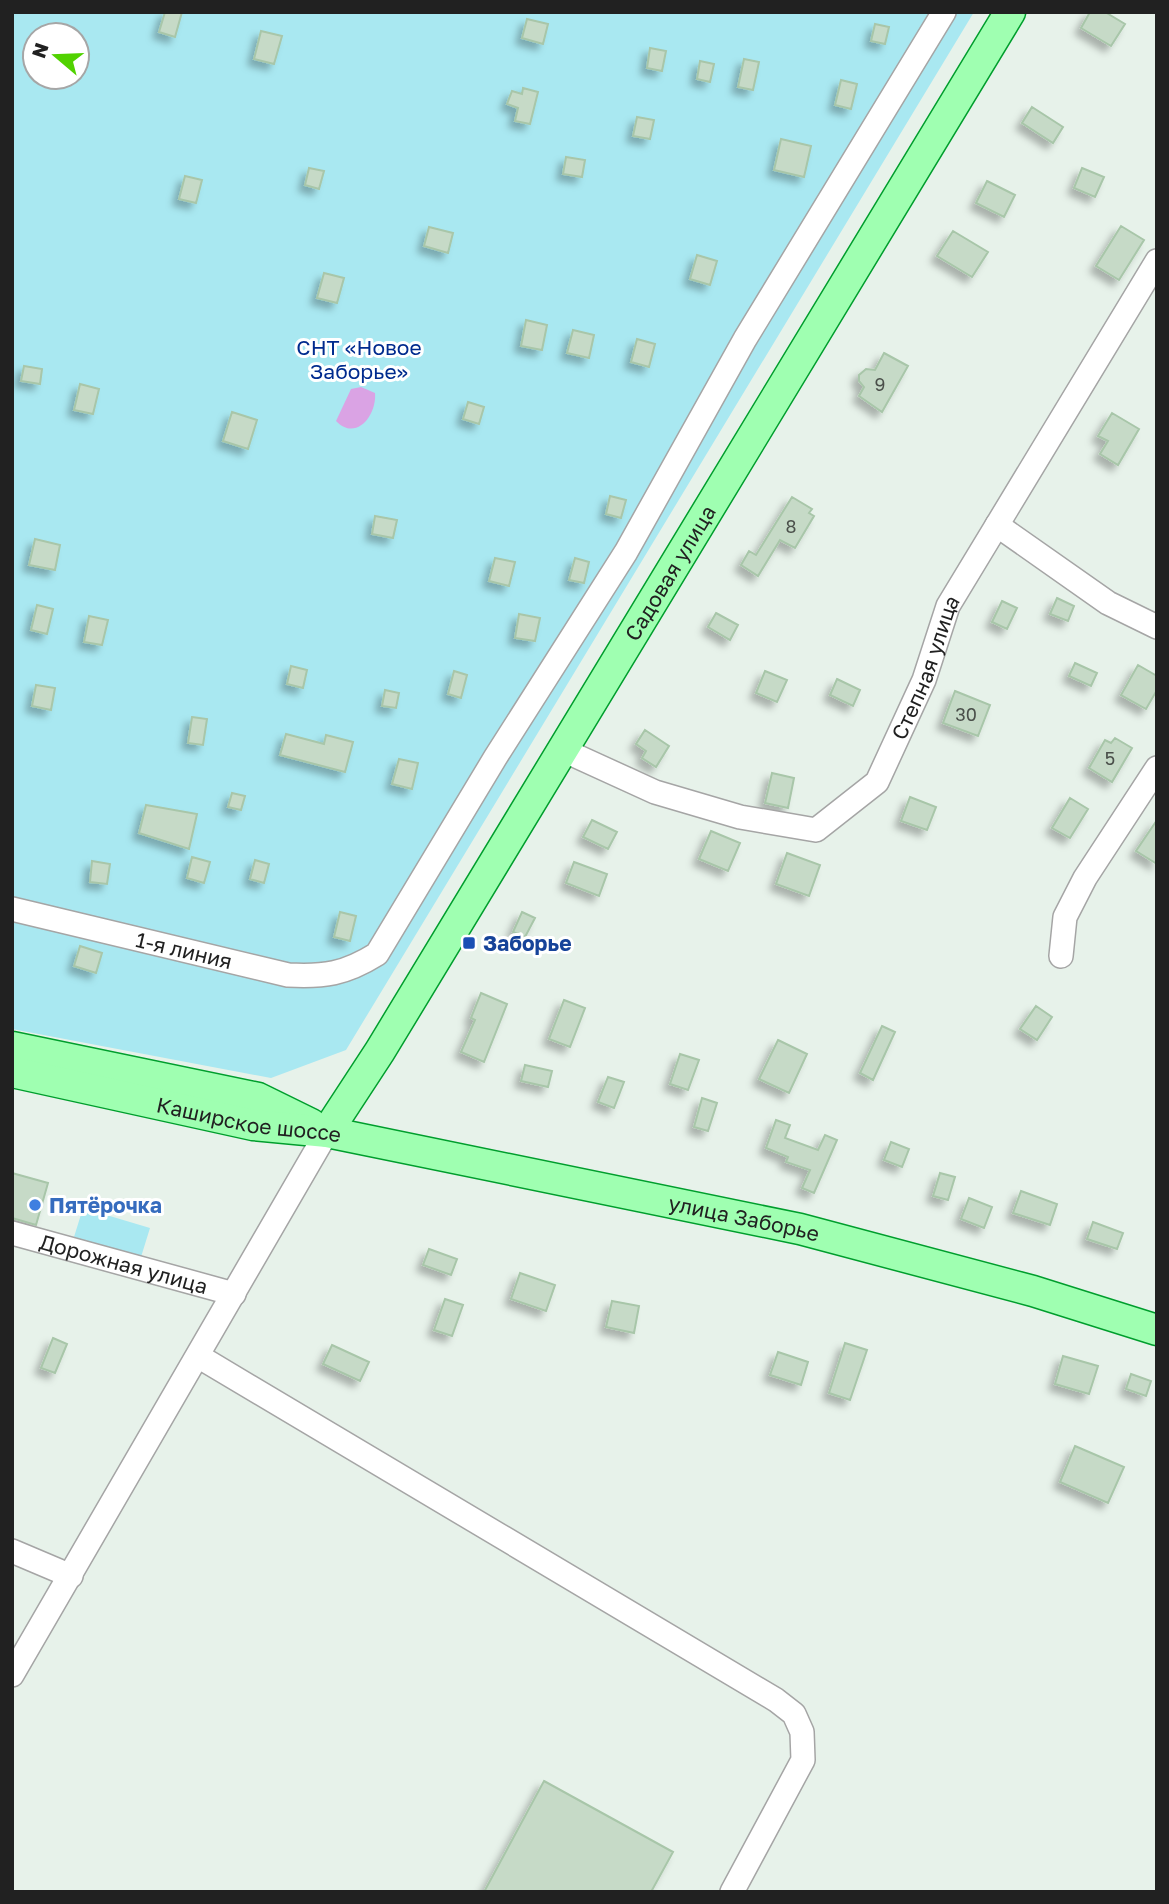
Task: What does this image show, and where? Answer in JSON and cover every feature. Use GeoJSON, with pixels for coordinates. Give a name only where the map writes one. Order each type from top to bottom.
{"type":"FeatureCollection","features":[{"type":"Feature","properties":{"kind":"main road","name":"Садовая улица"},"geometry":{"type":"LineString","coordinates":[[327,1132],[380,1051],[1010,12]]}},
{"type":"Feature","properties":{"kind":"main road","name":"Каширское шоссе"},"geometry":{"type":"LineString","coordinates":[[12,1046],[258,1098],[327,1132]]}},
{"type":"Feature","properties":{"kind":"main road","name":"Каширское шоссе"},"geometry":{"type":"LineString","coordinates":[[12,1072],[253,1125],[327,1132]]}},
{"type":"Feature","properties":{"kind":"main road","name":"улица Заборье"},"geometry":{"type":"LineString","coordinates":[[327,1132],[800,1229],[1033,1291],[1157,1330]]}},
{"type":"Feature","properties":{"kind":"street","name":"1-я линия"},"geometry":{"type":"LineString","coordinates":[[12,909],[288,975],[323,977],[356,967],[377,954],[495,758],[626,552],[745,339],[944,12]]}},
{"type":"Feature","properties":{"kind":"street","name":"Степная улица"},"geometry":{"type":"LineString","coordinates":[[563,750],[655,792],[740,817],[816,830],[877,782],[924,680],[948,606],[1157,261]]}},
{"type":"Feature","properties":{"kind":"street"},"geometry":{"type":"LineString","coordinates":[[997,526],[1108,603],[1157,626]]}},
{"type":"Feature","properties":{"kind":"street"},"geometry":{"type":"LineString","coordinates":[[1061,956],[1065,917],[1085,878],[1157,768]]}},
{"type":"Feature","properties":{"kind":"street"},"geometry":{"type":"LineString","coordinates":[[12,1675],[327,1132]]}},
{"type":"Feature","properties":{"kind":"street","name":"Дорожная улица"},"geometry":{"type":"LineString","coordinates":[[12,1233],[233,1294]]}},
{"type":"Feature","properties":{"kind":"street"},"geometry":{"type":"LineString","coordinates":[[198,1356],[776,1700],[794,1714],[802,1732],[803,1760],[732,1892]]}},
{"type":"Feature","properties":{"kind":"street"},"geometry":{"type":"LineString","coordinates":[[12,1551],[71,1576]]}},
{"type":"Feature","properties":{"kind":"green space","name":"СНТ «Новое Заборье»"},"geometry":{"type":"Polygon","coordinates":[[[12,12],[974,12],[346,1050],[271,1078],[12,1029],[12,12]]]}},
{"type":"Feature","properties":{"kind":"green space"},"geometry":{"type":"Polygon","coordinates":[[[83,1208],[150,1228],[141,1257],[74,1237],[83,1208]]]}},
{"type":"Feature","properties":{"kind":"shaded area"},"geometry":{"type":"Polygon","coordinates":[[[361,387],[375,393],[373,410],[358,427],[344,427],[336,421],[351,389],[361,387]]]}},
{"type":"Feature","properties":{"kind":"building"},"geometry":{"type":"Polygon","coordinates":[[[165,12],[182,12],[175,37],[159,32],[165,12]]]}},
{"type":"Feature","properties":{"kind":"building"},"geometry":{"type":"Polygon","coordinates":[[[1090,12],[1105,12],[1125,24],[1111,46],[1081,28],[1090,12]]]}},
{"type":"Feature","properties":{"kind":"building"},"geometry":{"type":"Polygon","coordinates":[[[527,19],[548,24],[543,44],[522,38],[527,19]]]}},
{"type":"Feature","properties":{"kind":"building"},"geometry":{"type":"Polygon","coordinates":[[[875,24],[889,27],[885,44],[871,41],[875,24]]]}},
{"type":"Feature","properties":{"kind":"building"},"geometry":{"type":"Polygon","coordinates":[[[261,31],[282,36],[274,64],[254,59],[261,31]]]}},
{"type":"Feature","properties":{"kind":"building"},"geometry":{"type":"Polygon","coordinates":[[[650,48],[666,51],[662,71],[647,68],[650,48]]]}},
{"type":"Feature","properties":{"kind":"building"},"geometry":{"type":"Polygon","coordinates":[[[744,59],[759,62],[753,90],[738,87],[744,59]]]}},
{"type":"Feature","properties":{"kind":"building"},"geometry":{"type":"Polygon","coordinates":[[[700,61],[714,64],[710,82],[697,79],[700,61]]]}},
{"type":"Feature","properties":{"kind":"building"},"geometry":{"type":"Polygon","coordinates":[[[841,80],[857,84],[851,109],[835,105],[841,80]]]}},
{"type":"Feature","properties":{"kind":"building"},"geometry":{"type":"Polygon","coordinates":[[[523,88],[538,92],[530,124],[515,121],[518,108],[507,104],[512,91],[522,94],[523,88]]]}},
{"type":"Feature","properties":{"kind":"building"},"geometry":{"type":"Polygon","coordinates":[[[1032,107],[1063,127],[1053,143],[1022,123],[1032,107]]]}},
{"type":"Feature","properties":{"kind":"building"},"geometry":{"type":"Polygon","coordinates":[[[637,117],[654,120],[650,139],[633,136],[637,117]]]}},
{"type":"Feature","properties":{"kind":"building"},"geometry":{"type":"Polygon","coordinates":[[[781,139],[811,146],[804,177],[774,170],[781,139]]]}},
{"type":"Feature","properties":{"kind":"building"},"geometry":{"type":"Polygon","coordinates":[[[566,157],[585,160],[582,177],[563,174],[566,157]]]}},
{"type":"Feature","properties":{"kind":"building"},"geometry":{"type":"Polygon","coordinates":[[[309,168],[324,171],[319,189],[305,185],[309,168]]]}},
{"type":"Feature","properties":{"kind":"building"},"geometry":{"type":"Polygon","coordinates":[[[1082,168],[1104,177],[1095,197],[1074,188],[1082,168]]]}},
{"type":"Feature","properties":{"kind":"building"},"geometry":{"type":"Polygon","coordinates":[[[185,176],[202,180],[196,203],[179,199],[185,176]]]}},
{"type":"Feature","properties":{"kind":"building"},"geometry":{"type":"Polygon","coordinates":[[[987,181],[1015,195],[1004,217],[976,203],[987,181]]]}},
{"type":"Feature","properties":{"kind":"building"},"geometry":{"type":"Polygon","coordinates":[[[1121,226],[1144,240],[1119,280],[1096,266],[1121,226]]]}},
{"type":"Feature","properties":{"kind":"building"},"geometry":{"type":"Polygon","coordinates":[[[429,227],[453,233],[448,253],[424,246],[429,227]]]}},
{"type":"Feature","properties":{"kind":"building"},"geometry":{"type":"Polygon","coordinates":[[[953,231],[988,252],[972,277],[937,256],[953,231]]]}},
{"type":"Feature","properties":{"kind":"building"},"geometry":{"type":"Polygon","coordinates":[[[697,255],[717,261],[710,285],[690,279],[697,255]]]}},
{"type":"Feature","properties":{"kind":"building"},"geometry":{"type":"Polygon","coordinates":[[[324,273],[344,278],[337,303],[317,298],[324,273]]]}},
{"type":"Feature","properties":{"kind":"building"},"geometry":{"type":"Polygon","coordinates":[[[526,320],[547,325],[542,350],[521,346],[526,320]]]}},
{"type":"Feature","properties":{"kind":"building"},"geometry":{"type":"Polygon","coordinates":[[[573,330],[594,335],[589,358],[567,353],[573,330]]]}},
{"type":"Feature","properties":{"kind":"building"},"geometry":{"type":"Polygon","coordinates":[[[637,339],[655,344],[649,367],[631,362],[637,339]]]}},
{"type":"Feature","properties":{"kind":"building"},"geometry":{"type":"Polygon","coordinates":[[[884,353],[908,366],[882,412],[859,396],[864,387],[859,381],[859,375],[866,369],[875,370],[884,353]]]}},
{"type":"Feature","properties":{"kind":"building"},"geometry":{"type":"Polygon","coordinates":[[[24,366],[42,369],[40,384],[21,381],[24,366]]]}},
{"type":"Feature","properties":{"kind":"building"},"geometry":{"type":"Polygon","coordinates":[[[80,384],[99,389],[93,414],[74,410],[80,384]]]}},
{"type":"Feature","properties":{"kind":"building"},"geometry":{"type":"Polygon","coordinates":[[[468,402],[484,407],[479,424],[463,419],[468,402]]]}},
{"type":"Feature","properties":{"kind":"building"},"geometry":{"type":"Polygon","coordinates":[[[232,412],[257,420],[248,449],[223,441],[232,412]]]}},
{"type":"Feature","properties":{"kind":"building"},"geometry":{"type":"Polygon","coordinates":[[[1112,413],[1139,429],[1118,465],[1100,454],[1108,441],[1098,436],[1112,413]]]}},
{"type":"Feature","properties":{"kind":"building"},"geometry":{"type":"Polygon","coordinates":[[[610,496],[626,500],[621,518],[606,514],[610,496]]]}},
{"type":"Feature","properties":{"kind":"building"},"geometry":{"type":"Polygon","coordinates":[[[792,497],[812,509],[809,513],[814,516],[795,548],[780,540],[758,576],[741,565],[749,551],[756,555],[792,497]]]}},
{"type":"Feature","properties":{"kind":"building"},"geometry":{"type":"Polygon","coordinates":[[[375,516],[397,520],[393,538],[372,534],[375,516]]]}},
{"type":"Feature","properties":{"kind":"building"},"geometry":{"type":"Polygon","coordinates":[[[35,539],[60,545],[55,570],[29,565],[35,539]]]}},
{"type":"Feature","properties":{"kind":"building"},"geometry":{"type":"Polygon","coordinates":[[[495,558],[515,562],[509,586],[489,581],[495,558]]]}},
{"type":"Feature","properties":{"kind":"building"},"geometry":{"type":"Polygon","coordinates":[[[575,558],[589,562],[584,583],[569,580],[575,558]]]}},
{"type":"Feature","properties":{"kind":"building"},"geometry":{"type":"Polygon","coordinates":[[[1057,598],[1074,606],[1068,621],[1050,614],[1057,598]]]}},
{"type":"Feature","properties":{"kind":"building"},"geometry":{"type":"Polygon","coordinates":[[[1002,601],[1017,608],[1007,629],[992,622],[1002,601]]]}},
{"type":"Feature","properties":{"kind":"building"},"geometry":{"type":"Polygon","coordinates":[[[37,605],[53,609],[47,634],[31,630],[37,605]]]}},
{"type":"Feature","properties":{"kind":"building"},"geometry":{"type":"Polygon","coordinates":[[[716,613],[738,625],[730,640],[708,627],[716,613]]]}},
{"type":"Feature","properties":{"kind":"building"},"geometry":{"type":"Polygon","coordinates":[[[519,614],[540,618],[535,641],[515,638],[519,614]]]}},
{"type":"Feature","properties":{"kind":"building"},"geometry":{"type":"Polygon","coordinates":[[[89,616],[108,620],[102,645],[84,642],[89,616]]]}},
{"type":"Feature","properties":{"kind":"building"},"geometry":{"type":"Polygon","coordinates":[[[1075,663],[1097,673],[1091,686],[1069,676],[1075,663]]]}},
{"type":"Feature","properties":{"kind":"building"},"geometry":{"type":"Polygon","coordinates":[[[1138,665],[1157,676],[1157,690],[1146,709],[1121,695],[1138,665]]]}},
{"type":"Feature","properties":{"kind":"building"},"geometry":{"type":"Polygon","coordinates":[[[291,666],[307,670],[303,688],[287,684],[291,666]]]}},
{"type":"Feature","properties":{"kind":"building"},"geometry":{"type":"Polygon","coordinates":[[[454,671],[467,675],[461,698],[448,694],[454,671]]]}},
{"type":"Feature","properties":{"kind":"building"},"geometry":{"type":"Polygon","coordinates":[[[765,671],[787,680],[777,702],[756,693],[765,671]]]}},
{"type":"Feature","properties":{"kind":"building"},"geometry":{"type":"Polygon","coordinates":[[[837,679],[860,690],[853,706],[830,695],[837,679]]]}},
{"type":"Feature","properties":{"kind":"building"},"geometry":{"type":"Polygon","coordinates":[[[36,685],[55,688],[51,710],[32,706],[36,685]]]}},
{"type":"Feature","properties":{"kind":"building"},"geometry":{"type":"Polygon","coordinates":[[[385,690],[399,693],[396,708],[382,706],[385,690]]]}},
{"type":"Feature","properties":{"kind":"building"},"geometry":{"type":"Polygon","coordinates":[[[955,691],[990,705],[978,736],[943,723],[955,691]]]}},
{"type":"Feature","properties":{"kind":"building"},"geometry":{"type":"Polygon","coordinates":[[[192,717],[207,719],[203,745],[188,743],[192,717]]]}},
{"type":"Feature","properties":{"kind":"building"},"geometry":{"type":"Polygon","coordinates":[[[645,730],[669,746],[656,767],[642,758],[646,751],[636,744],[645,730]]]}},
{"type":"Feature","properties":{"kind":"building"},"geometry":{"type":"Polygon","coordinates":[[[286,734],[324,744],[326,735],[353,742],[345,772],[280,755],[286,734]]]}},
{"type":"Feature","properties":{"kind":"building"},"geometry":{"type":"Polygon","coordinates":[[[1115,738],[1132,748],[1112,782],[1089,768],[1105,740],[1111,743],[1115,738]]]}},
{"type":"Feature","properties":{"kind":"building"},"geometry":{"type":"Polygon","coordinates":[[[399,759],[418,763],[412,789],[392,784],[399,759]]]}},
{"type":"Feature","properties":{"kind":"building"},"geometry":{"type":"Polygon","coordinates":[[[772,773],[794,778],[788,808],[765,803],[772,773]]]}},
{"type":"Feature","properties":{"kind":"building"},"geometry":{"type":"Polygon","coordinates":[[[232,793],[245,796],[241,810],[228,807],[232,793]]]}},
{"type":"Feature","properties":{"kind":"building"},"geometry":{"type":"Polygon","coordinates":[[[910,797],[936,807],[927,830],[901,821],[910,797]]]}},
{"type":"Feature","properties":{"kind":"building"},"geometry":{"type":"Polygon","coordinates":[[[1070,798],[1088,809],[1070,838],[1052,828],[1070,798]]]}},
{"type":"Feature","properties":{"kind":"building"},"geometry":{"type":"Polygon","coordinates":[[[146,805],[197,814],[189,849],[139,833],[146,805]]]}},
{"type":"Feature","properties":{"kind":"building"},"geometry":{"type":"Polygon","coordinates":[[[592,820],[617,832],[608,849],[583,837],[592,820]]]}},
{"type":"Feature","properties":{"kind":"building"},"geometry":{"type":"Polygon","coordinates":[[[1157,820],[1157,864],[1136,851],[1157,820]]]}},
{"type":"Feature","properties":{"kind":"building"},"geometry":{"type":"Polygon","coordinates":[[[711,831],[740,843],[728,871],[699,859],[711,831]]]}},
{"type":"Feature","properties":{"kind":"building"},"geometry":{"type":"Polygon","coordinates":[[[787,853],[820,865],[809,896],[776,884],[787,853]]]}},
{"type":"Feature","properties":{"kind":"building"},"geometry":{"type":"Polygon","coordinates":[[[192,857],[210,862],[204,883],[187,878],[192,857]]]}},
{"type":"Feature","properties":{"kind":"building"},"geometry":{"type":"Polygon","coordinates":[[[255,860],[269,864],[264,883],[250,879],[255,860]]]}},
{"type":"Feature","properties":{"kind":"building"},"geometry":{"type":"Polygon","coordinates":[[[92,861],[110,864],[107,884],[90,882],[92,861]]]}},
{"type":"Feature","properties":{"kind":"building"},"geometry":{"type":"Polygon","coordinates":[[[574,862],[607,874],[599,896],[566,883],[574,862]]]}},
{"type":"Feature","properties":{"kind":"building"},"geometry":{"type":"Polygon","coordinates":[[[340,912],[356,916],[350,941],[334,937],[340,912]]]}},
{"type":"Feature","properties":{"kind":"building"},"geometry":{"type":"Polygon","coordinates":[[[522,912],[535,918],[525,937],[513,932],[522,912]]]}},
{"type":"Feature","properties":{"kind":"building"},"geometry":{"type":"Polygon","coordinates":[[[80,946],[102,953],[96,973],[74,966],[80,946]]]}},
{"type":"Feature","properties":{"kind":"building"},"geometry":{"type":"Polygon","coordinates":[[[481,993],[507,1004],[484,1062],[461,1052],[475,1020],[471,1018],[481,993]]]}},
{"type":"Feature","properties":{"kind":"building"},"geometry":{"type":"Polygon","coordinates":[[[564,1000],[585,1008],[570,1047],[549,1039],[564,1000]]]}},
{"type":"Feature","properties":{"kind":"building"},"geometry":{"type":"Polygon","coordinates":[[[1036,1006],[1052,1017],[1037,1040],[1020,1029],[1036,1006]]]}},
{"type":"Feature","properties":{"kind":"building"},"geometry":{"type":"Polygon","coordinates":[[[882,1026],[895,1032],[873,1080],[860,1073],[882,1026]]]}},
{"type":"Feature","properties":{"kind":"building"},"geometry":{"type":"Polygon","coordinates":[[[778,1040],[807,1054],[789,1093],[759,1079],[778,1040]]]}},
{"type":"Feature","properties":{"kind":"building"},"geometry":{"type":"Polygon","coordinates":[[[680,1054],[699,1060],[688,1090],[670,1084],[680,1054]]]}},
{"type":"Feature","properties":{"kind":"building"},"geometry":{"type":"Polygon","coordinates":[[[525,1065],[552,1071],[548,1087],[521,1081],[525,1065]]]}},
{"type":"Feature","properties":{"kind":"building"},"geometry":{"type":"Polygon","coordinates":[[[608,1077],[624,1082],[614,1108],[598,1102],[608,1077]]]}},
{"type":"Feature","properties":{"kind":"building"},"geometry":{"type":"Polygon","coordinates":[[[702,1098],[717,1103],[708,1131],[694,1127],[702,1098]]]}},
{"type":"Feature","properties":{"kind":"building"},"geometry":{"type":"Polygon","coordinates":[[[776,1120],[790,1125],[785,1138],[818,1150],[825,1135],[837,1140],[814,1193],[802,1188],[810,1170],[786,1162],[788,1157],[766,1148],[776,1120]]]}},
{"type":"Feature","properties":{"kind":"building"},"geometry":{"type":"Polygon","coordinates":[[[891,1142],[909,1149],[902,1167],[884,1160],[891,1142]]]}},
{"type":"Feature","properties":{"kind":"building"},"geometry":{"type":"Polygon","coordinates":[[[12,1173],[48,1183],[36,1225],[12,1218],[12,1173]]]}},
{"type":"Feature","properties":{"kind":"building"},"geometry":{"type":"Polygon","coordinates":[[[940,1173],[955,1177],[948,1200],[933,1196],[940,1173]]]}},
{"type":"Feature","properties":{"kind":"building"},"geometry":{"type":"Polygon","coordinates":[[[1021,1191],[1057,1204],[1050,1225],[1013,1213],[1021,1191]]]}},
{"type":"Feature","properties":{"kind":"building"},"geometry":{"type":"Polygon","coordinates":[[[969,1198],[992,1207],[984,1228],[961,1219],[969,1198]]]}},
{"type":"Feature","properties":{"kind":"building"},"geometry":{"type":"Polygon","coordinates":[[[1093,1222],[1123,1233],[1117,1249],[1087,1239],[1093,1222]]]}},
{"type":"Feature","properties":{"kind":"building"},"geometry":{"type":"Polygon","coordinates":[[[429,1249],[457,1259],[451,1275],[423,1265],[429,1249]]]}},
{"type":"Feature","properties":{"kind":"building"},"geometry":{"type":"Polygon","coordinates":[[[520,1273],[555,1285],[546,1311],[511,1299],[520,1273]]]}},
{"type":"Feature","properties":{"kind":"building"},"geometry":{"type":"Polygon","coordinates":[[[445,1299],[463,1305],[452,1336],[434,1330],[445,1299]]]}},
{"type":"Feature","properties":{"kind":"building"},"geometry":{"type":"Polygon","coordinates":[[[612,1301],[639,1306],[634,1333],[606,1327],[612,1301]]]}},
{"type":"Feature","properties":{"kind":"building"},"geometry":{"type":"Polygon","coordinates":[[[53,1338],[67,1344],[55,1373],[41,1368],[53,1338]]]}},
{"type":"Feature","properties":{"kind":"building"},"geometry":{"type":"Polygon","coordinates":[[[845,1343],[867,1350],[850,1400],[829,1393],[845,1343]]]}},
{"type":"Feature","properties":{"kind":"building"},"geometry":{"type":"Polygon","coordinates":[[[332,1345],[369,1362],[360,1381],[323,1364],[332,1345]]]}},
{"type":"Feature","properties":{"kind":"building"},"geometry":{"type":"Polygon","coordinates":[[[778,1352],[808,1362],[801,1385],[770,1375],[778,1352]]]}},
{"type":"Feature","properties":{"kind":"building"},"geometry":{"type":"Polygon","coordinates":[[[1063,1356],[1098,1366],[1089,1394],[1055,1384],[1063,1356]]]}},
{"type":"Feature","properties":{"kind":"building"},"geometry":{"type":"Polygon","coordinates":[[[1131,1374],[1151,1381],[1146,1396],[1126,1389],[1131,1374]]]}},
{"type":"Feature","properties":{"kind":"building"},"geometry":{"type":"Polygon","coordinates":[[[1075,1446],[1124,1467],[1108,1503],[1060,1482],[1075,1446]]]}},
{"type":"Feature","properties":{"kind":"building"},"geometry":{"type":"Polygon","coordinates":[[[544,1781],[673,1852],[651,1892],[484,1892],[544,1781]]]}},
{"type":"Feature","properties":{"kind":"place","name":"Заборье"},"geometry":{"type":"Point","coordinates":[469,943]}},
{"type":"Feature","properties":{"kind":"place","name":"Пятёрочка"},"geometry":{"type":"Point","coordinates":[35,1205]}}]}
